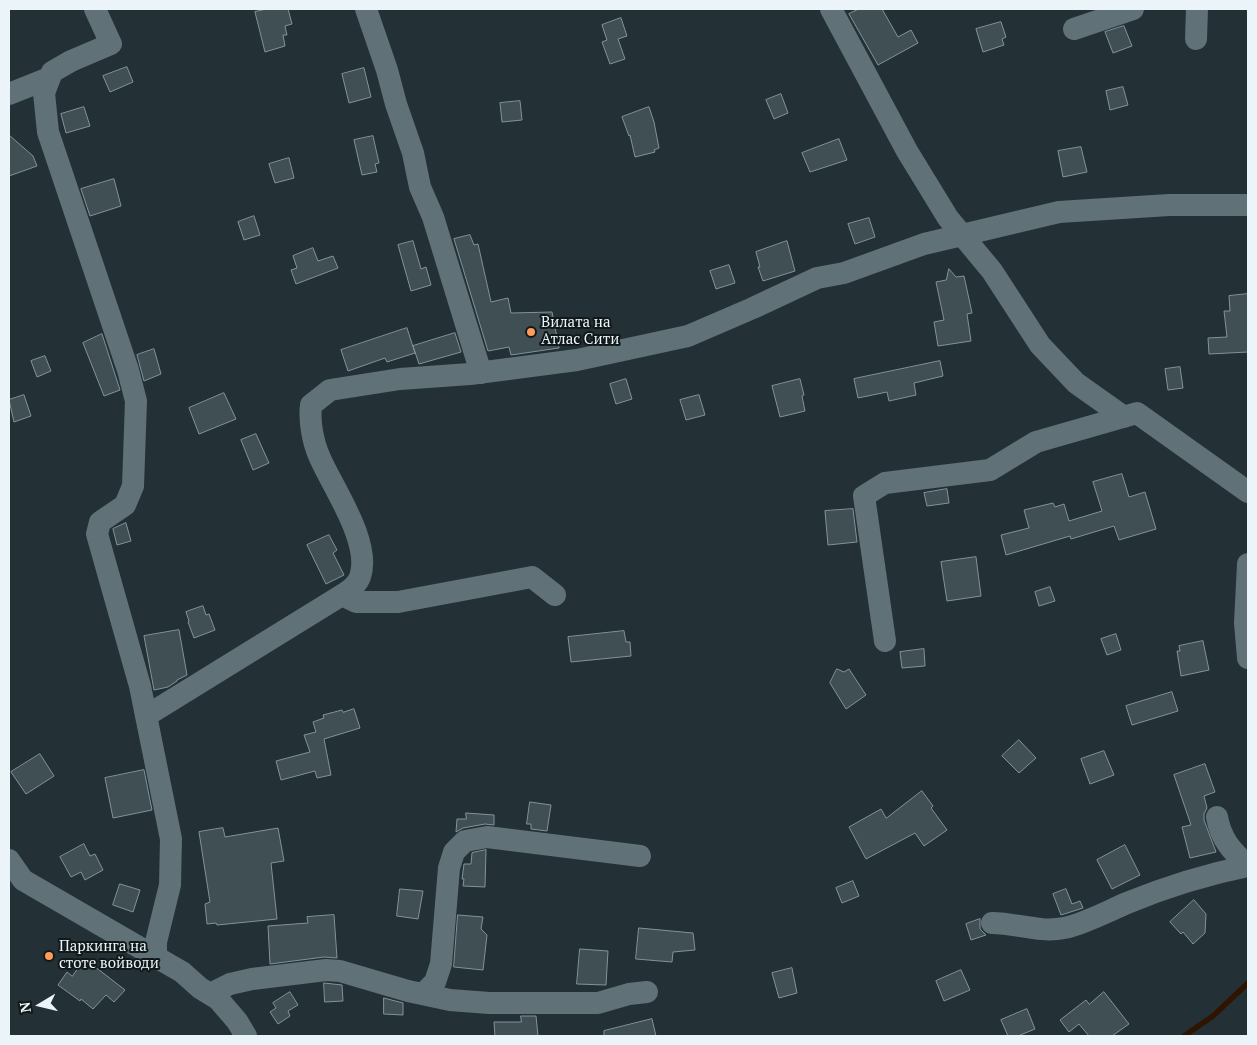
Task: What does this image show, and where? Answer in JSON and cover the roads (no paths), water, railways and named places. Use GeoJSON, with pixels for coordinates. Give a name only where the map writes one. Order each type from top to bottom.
{"type":"FeatureCollection","features":[{"type":"Feature","properties":{"kind":"street"},"geometry":{"type":"LineString","coordinates":[[94,9],[111,44],[71,61],[52,72],[44,93],[48,132],[128,370],[136,401],[133,486],[125,505],[100,522],[97,534],[140,686],[171,839],[170,885],[156,942],[156,957]]}},
{"type":"Feature","properties":{"kind":"street"},"geometry":{"type":"LineString","coordinates":[[366,9],[413,153],[420,187],[439,234],[481,373]]}},
{"type":"Feature","properties":{"kind":"street"},"geometry":{"type":"LineString","coordinates":[[830,9],[948,218],[992,271],[1040,345],[1076,383],[1124,416]]}},
{"type":"Feature","properties":{"kind":"street"},"geometry":{"type":"LineString","coordinates":[[1074,29],[1134,9]]}},
{"type":"Feature","properties":{"kind":"street"},"geometry":{"type":"LineString","coordinates":[[1196,9],[1196,39]]}},
{"type":"Feature","properties":{"kind":"street"},"geometry":{"type":"LineString","coordinates":[[9,94],[49,78]]}},
{"type":"Feature","properties":{"kind":"street"},"geometry":{"type":"LineString","coordinates":[[146,716],[352,589],[360,578],[363,566],[362,554],[345,504],[319,456],[309,420],[311,405],[330,390],[400,379],[481,373],[578,360],[688,336],[817,278],[844,273],[924,244],[1059,212],[1169,205],[1248,205]]}},
{"type":"Feature","properties":{"kind":"street"},"geometry":{"type":"LineString","coordinates":[[885,641],[864,496],[885,483],[990,470],[1036,442],[1137,412],[1248,492]]}},
{"type":"Feature","properties":{"kind":"street"},"geometry":{"type":"LineString","coordinates":[[1248,564],[1245,623],[1248,658]]}},
{"type":"Feature","properties":{"kind":"street"},"geometry":{"type":"LineString","coordinates":[[342,595],[356,602],[398,602],[520,580],[532,576],[555,595]]}},
{"type":"Feature","properties":{"kind":"street"},"geometry":{"type":"LineString","coordinates":[[1217,817],[1219,830],[1230,848],[1248,866]]}},
{"type":"Feature","properties":{"kind":"street"},"geometry":{"type":"LineString","coordinates":[[423,994],[435,982],[441,964],[449,868],[454,852],[465,841],[487,837],[640,856]]}},
{"type":"Feature","properties":{"kind":"street"},"geometry":{"type":"LineString","coordinates":[[9,860],[16,881],[182,972],[218,999],[237,1021],[246,1036]]}},
{"type":"Feature","properties":{"kind":"street"},"geometry":{"type":"LineString","coordinates":[[992,923],[1008,923],[1050,930],[1065,928],[1144,897],[1219,872],[1248,866]]}},
{"type":"Feature","properties":{"kind":"street"},"geometry":{"type":"LineString","coordinates":[[210,994],[230,984],[252,979],[326,970],[340,971],[450,1000],[489,1003],[598,1003],[629,994],[647,992]]}},
{"type":"Feature","properties":{"kind":"waterway"},"geometry":{"type":"LineString","coordinates":[[1184,1036],[1213,1016],[1248,983]]}},
{"type":"Feature","properties":{"kind":"place","name":"Вилата на Атлас Сити"},"geometry":{"type":"Point","coordinates":[531,332]}},
{"type":"Feature","properties":{"kind":"place","name":"Паркинга на стоте войводи"},"geometry":{"type":"Point","coordinates":[49,956]}}]}
